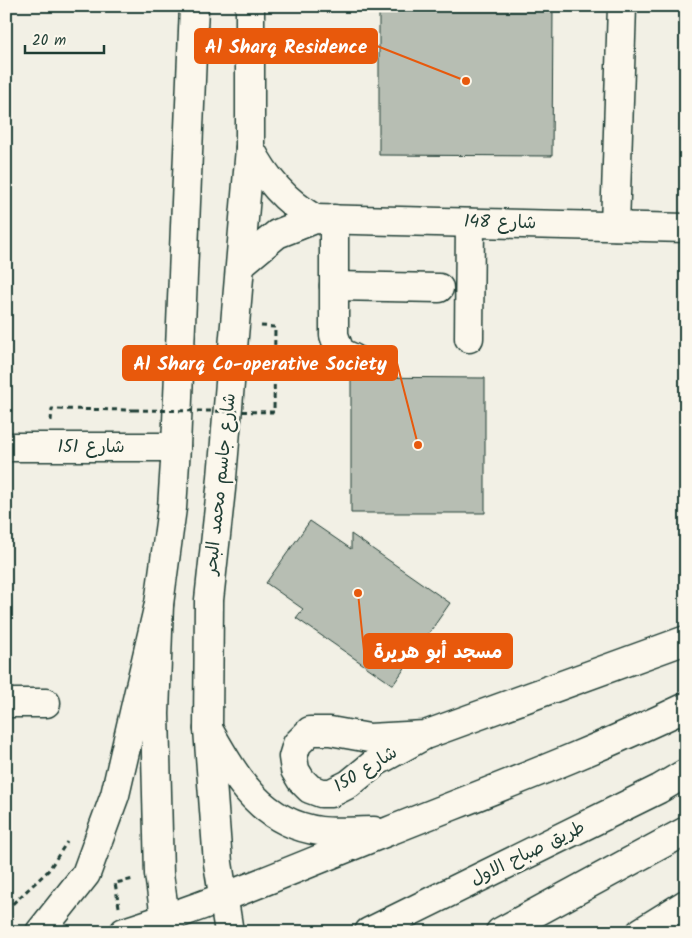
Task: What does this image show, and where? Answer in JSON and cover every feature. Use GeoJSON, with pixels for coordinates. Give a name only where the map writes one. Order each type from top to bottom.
{"type":"FeatureCollection","features":[{"type":"Feature","properties":{"kind":"main road"},"geometry":{"type":"LineString","coordinates":[[40,932],[86,874],[115,795],[159,604],[172,508],[176,447],[194,6]]}},
{"type":"Feature","properties":{"kind":"main road","name":"شارع جاسم محمد البحر"},"geometry":{"type":"LineString","coordinates":[[229,932],[218,864],[208,729],[209,600],[222,489],[250,148],[250,6]]}},
{"type":"Feature","properties":{"kind":"main road"},"geometry":{"type":"LineString","coordinates":[[250,50],[266,6]]}},
{"type":"Feature","properties":{"kind":"main road"},"geometry":{"type":"LineString","coordinates":[[615,226],[622,6]]}},
{"type":"Feature","properties":{"kind":"main road"},"geometry":{"type":"LineString","coordinates":[[250,148],[259,166],[284,197],[324,219],[334,286],[334,335],[340,352],[353,358]]}},
{"type":"Feature","properties":{"kind":"main road","name":"شارع 148"},"geometry":{"type":"LineString","coordinates":[[241,264],[277,234],[324,219],[686,228]]}},
{"type":"Feature","properties":{"kind":"main road"},"geometry":{"type":"LineString","coordinates":[[469,338],[470,223]]}},
{"type":"Feature","properties":{"kind":"main road"},"geometry":{"type":"LineString","coordinates":[[334,286],[439,288]]}},
{"type":"Feature","properties":{"kind":"main road","name":"شارع 151"},"geometry":{"type":"LineString","coordinates":[[6,447],[176,447]]}},
{"type":"Feature","properties":{"kind":"main road"},"geometry":{"type":"LineString","coordinates":[[159,604],[155,714],[158,864],[166,926]]}},
{"type":"Feature","properties":{"kind":"main road"},"geometry":{"type":"LineString","coordinates":[[425,735],[686,640]]}},
{"type":"Feature","properties":{"kind":"main road"},"geometry":{"type":"LineString","coordinates":[[6,703],[46,703]]}},
{"type":"Feature","properties":{"kind":"main road"},"geometry":{"type":"LineString","coordinates":[[124,932],[166,926],[223,897],[619,740],[686,707]]}},
{"type":"Feature","properties":{"kind":"main road"},"geometry":{"type":"LineString","coordinates":[[208,729],[238,780],[261,805],[290,823],[320,831],[388,831]]}},
{"type":"Feature","properties":{"kind":"main road","name":"طريق صباح الاول"},"geometry":{"type":"LineString","coordinates":[[369,932],[658,789],[686,773]]}},
{"type":"Feature","properties":{"kind":"main road"},"geometry":{"type":"LineString","coordinates":[[500,932],[686,831]]}},
{"type":"Feature","properties":{"kind":"main road"},"geometry":{"type":"LineString","coordinates":[[641,932],[686,904]]}},
{"type":"Feature","properties":{"kind":"path"},"geometry":{"type":"LineString","coordinates":[[52,409],[274,412],[275,326]]}},
{"type":"Feature","properties":{"kind":"path"},"geometry":{"type":"LineString","coordinates":[[6,910],[48,871],[67,840]]}},
{"type":"Feature","properties":{"kind":"building"},"geometry":{"type":"Polygon","coordinates":[[[379,6],[553,6],[552,156],[379,155],[379,6]]]}},
{"type":"Feature","properties":{"kind":"building"},"geometry":{"type":"Polygon","coordinates":[[[351,377],[485,378],[485,513],[351,513],[351,377]]]}},
{"type":"Feature","properties":{"kind":"building"},"geometry":{"type":"Polygon","coordinates":[[[310,521],[351,549],[351,534],[450,603],[393,685],[296,618],[303,609],[266,583],[310,521]]]}},
{"type":"Feature","properties":{"kind":"place","name":"Al Sharq Residence"},"geometry":{"type":"Point","coordinates":[466,81]}},
{"type":"Feature","properties":{"kind":"place","name":"Al Sharq Co-operative Society"},"geometry":{"type":"Point","coordinates":[418,445]}},
{"type":"Feature","properties":{"kind":"place","name":"مسجد أبو هريرة"},"geometry":{"type":"Point","coordinates":[358,593]}}]}
